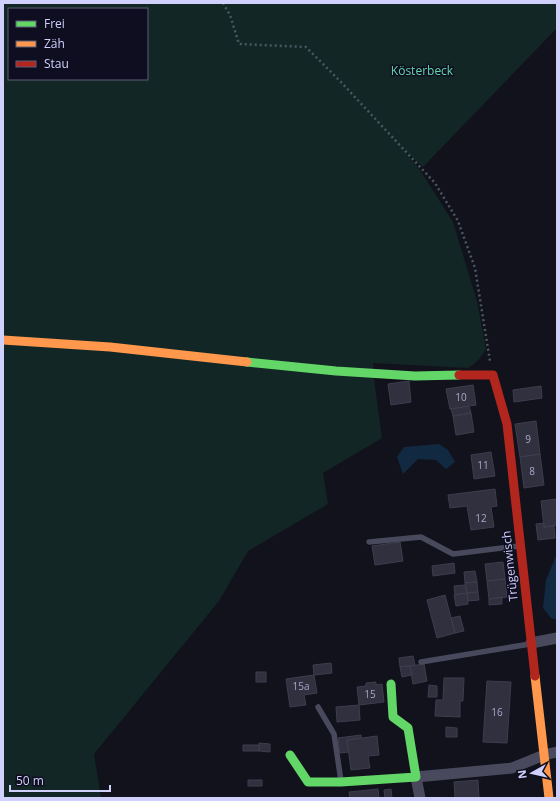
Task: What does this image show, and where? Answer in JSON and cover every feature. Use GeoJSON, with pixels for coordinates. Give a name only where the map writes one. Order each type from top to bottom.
{"type":"FeatureCollection","features":[{"type":"Feature","properties":{"kind":"street"},"geometry":{"type":"LineString","coordinates":[[3,340],[110,347],[336,371],[415,376],[492,375]]}},
{"type":"Feature","properties":{"kind":"street","name":"Trügenwisch"},"geometry":{"type":"LineString","coordinates":[[492,375],[507,424],[549,798]]}},
{"type":"Feature","properties":{"kind":"street"},"geometry":{"type":"LineString","coordinates":[[531,643],[557,638]]}},
{"type":"Feature","properties":{"kind":"street"},"geometry":{"type":"LineString","coordinates":[[391,684],[393,717],[408,728],[420,798]]}},
{"type":"Feature","properties":{"kind":"street"},"geometry":{"type":"LineString","coordinates":[[290,755],[308,782],[341,782],[512,768],[544,755],[557,752]]}},
{"type":"Feature","properties":{"kind":"lane"},"geometry":{"type":"LineString","coordinates":[[369,542],[421,537],[453,554],[521,546]]}},
{"type":"Feature","properties":{"kind":"lane"},"geometry":{"type":"LineString","coordinates":[[421,662],[531,643]]}},
{"type":"Feature","properties":{"kind":"lane"},"geometry":{"type":"LineString","coordinates":[[318,707],[334,734],[341,782]]}},
{"type":"Feature","properties":{"kind":"path"},"geometry":{"type":"LineString","coordinates":[[223,3],[230,15],[239,44],[306,47],[340,81],[435,183],[458,221],[475,268],[492,375]]}},
{"type":"Feature","properties":{"kind":"green space","name":"Kösterbeck"},"geometry":{"type":"Polygon","coordinates":[[[3,3],[557,3],[557,28],[423,167],[404,150],[420,170],[453,222],[477,301],[486,349],[476,362],[468,368],[373,363],[382,438],[323,473],[328,504],[248,551],[219,601],[94,754],[101,798],[3,798],[3,3]]]}},
{"type":"Feature","properties":{"kind":"water"},"geometry":{"type":"Polygon","coordinates":[[[439,444],[448,450],[455,462],[446,469],[436,460],[418,459],[403,474],[397,457],[404,447],[439,444]]]}},
{"type":"Feature","properties":{"kind":"water"},"geometry":{"type":"Polygon","coordinates":[[[556,556],[557,620],[551,618],[543,608],[546,580],[556,556]]]}},
{"type":"Feature","properties":{"kind":"building"},"geometry":{"type":"Polygon","coordinates":[[[409,381],[411,402],[391,405],[388,384],[409,381]]]}},
{"type":"Feature","properties":{"kind":"building"},"geometry":{"type":"Polygon","coordinates":[[[473,385],[476,405],[450,409],[446,389],[473,385]]]}},
{"type":"Feature","properties":{"kind":"building"},"geometry":{"type":"Polygon","coordinates":[[[541,386],[542,398],[514,402],[513,390],[541,386]]]}},
{"type":"Feature","properties":{"kind":"building"},"geometry":{"type":"Polygon","coordinates":[[[469,406],[471,413],[453,416],[451,409],[469,406]]]}},
{"type":"Feature","properties":{"kind":"building"},"geometry":{"type":"Polygon","coordinates":[[[471,413],[474,432],[456,435],[453,416],[471,413]]]}},
{"type":"Feature","properties":{"kind":"building"},"geometry":{"type":"Polygon","coordinates":[[[536,421],[540,454],[520,457],[515,424],[536,421]]]}},
{"type":"Feature","properties":{"kind":"building"},"geometry":{"type":"Polygon","coordinates":[[[491,452],[495,476],[474,479],[471,455],[491,452]]]}},
{"type":"Feature","properties":{"kind":"building"},"geometry":{"type":"Polygon","coordinates":[[[540,454],[544,485],[524,488],[520,457],[540,454]]]}},
{"type":"Feature","properties":{"kind":"building"},"geometry":{"type":"Polygon","coordinates":[[[495,489],[497,506],[491,507],[494,527],[471,530],[467,506],[450,508],[448,495],[495,489]]]}},
{"type":"Feature","properties":{"kind":"building"},"geometry":{"type":"Polygon","coordinates":[[[557,499],[557,525],[544,527],[541,501],[557,499]]]}},
{"type":"Feature","properties":{"kind":"building"},"geometry":{"type":"Polygon","coordinates":[[[544,523],[544,527],[554,526],[555,538],[538,540],[536,524],[544,523]]]}},
{"type":"Feature","properties":{"kind":"building"},"geometry":{"type":"Polygon","coordinates":[[[400,542],[403,561],[375,565],[372,546],[400,542]]]}},
{"type":"Feature","properties":{"kind":"building"},"geometry":{"type":"Polygon","coordinates":[[[503,562],[505,579],[487,581],[485,564],[503,562]]]}},
{"type":"Feature","properties":{"kind":"building"},"geometry":{"type":"Polygon","coordinates":[[[454,563],[455,573],[433,576],[432,566],[454,563]]]}},
{"type":"Feature","properties":{"kind":"building"},"geometry":{"type":"Polygon","coordinates":[[[475,571],[477,582],[465,583],[464,572],[475,571]]]}},
{"type":"Feature","properties":{"kind":"building"},"geometry":{"type":"Polygon","coordinates":[[[505,579],[507,597],[489,599],[487,581],[505,579]]]}},
{"type":"Feature","properties":{"kind":"building"},"geometry":{"type":"Polygon","coordinates":[[[477,582],[478,592],[467,593],[465,583],[477,582]]]}},
{"type":"Feature","properties":{"kind":"building"},"geometry":{"type":"Polygon","coordinates":[[[465,585],[467,593],[455,595],[454,586],[465,585]]]}},
{"type":"Feature","properties":{"kind":"building"},"geometry":{"type":"Polygon","coordinates":[[[478,592],[479,600],[468,601],[467,593],[478,592]]]}},
{"type":"Feature","properties":{"kind":"building"},"geometry":{"type":"Polygon","coordinates":[[[467,593],[468,604],[456,606],[454,595],[467,593]]]}},
{"type":"Feature","properties":{"kind":"building"},"geometry":{"type":"Polygon","coordinates":[[[445,595],[455,633],[437,638],[427,600],[445,595]]]}},
{"type":"Feature","properties":{"kind":"building"},"geometry":{"type":"Polygon","coordinates":[[[502,597],[502,604],[489,605],[489,599],[502,597]]]}},
{"type":"Feature","properties":{"kind":"building"},"geometry":{"type":"Polygon","coordinates":[[[460,616],[464,631],[455,633],[451,618],[460,616]]]}},
{"type":"Feature","properties":{"kind":"building"},"geometry":{"type":"Polygon","coordinates":[[[413,656],[415,665],[400,667],[399,658],[413,656]]]}},
{"type":"Feature","properties":{"kind":"building"},"geometry":{"type":"Polygon","coordinates":[[[331,663],[332,673],[314,675],[313,665],[331,663]]]}},
{"type":"Feature","properties":{"kind":"building"},"geometry":{"type":"Polygon","coordinates":[[[424,664],[427,681],[413,684],[410,666],[424,664]]]}},
{"type":"Feature","properties":{"kind":"building"},"geometry":{"type":"Polygon","coordinates":[[[410,666],[412,675],[402,677],[400,667],[410,666]]]}},
{"type":"Feature","properties":{"kind":"building"},"geometry":{"type":"Polygon","coordinates":[[[256,672],[266,672],[266,682],[256,682],[256,672]]]}},
{"type":"Feature","properties":{"kind":"building"},"geometry":{"type":"Polygon","coordinates":[[[314,675],[317,693],[304,695],[306,705],[290,707],[286,679],[314,675]]]}},
{"type":"Feature","properties":{"kind":"building"},"geometry":{"type":"Polygon","coordinates":[[[444,678],[464,678],[463,701],[460,701],[460,717],[435,716],[436,700],[443,700],[444,678]]]}},
{"type":"Feature","properties":{"kind":"building"},"geometry":{"type":"Polygon","coordinates":[[[487,681],[511,682],[507,743],[483,742],[487,681]]]}},
{"type":"Feature","properties":{"kind":"building"},"geometry":{"type":"Polygon","coordinates":[[[376,682],[376,685],[382,684],[384,702],[359,705],[357,687],[366,686],[366,683],[376,682]]]}},
{"type":"Feature","properties":{"kind":"building"},"geometry":{"type":"Polygon","coordinates":[[[429,685],[437,686],[437,697],[428,697],[429,685]]]}},
{"type":"Feature","properties":{"kind":"building"},"geometry":{"type":"Polygon","coordinates":[[[359,705],[360,720],[337,722],[336,707],[359,705]]]}},
{"type":"Feature","properties":{"kind":"building"},"geometry":{"type":"Polygon","coordinates":[[[446,727],[457,728],[457,737],[446,737],[446,727]]]}},
{"type":"Feature","properties":{"kind":"building"},"geometry":{"type":"Polygon","coordinates":[[[361,735],[361,738],[347,740],[349,752],[340,753],[338,738],[361,735]]]}},
{"type":"Feature","properties":{"kind":"building"},"geometry":{"type":"Polygon","coordinates":[[[377,736],[379,755],[368,756],[370,768],[351,770],[347,740],[377,736]]]}},
{"type":"Feature","properties":{"kind":"building"},"geometry":{"type":"Polygon","coordinates":[[[259,743],[270,744],[270,752],[259,751],[259,743]]]}},
{"type":"Feature","properties":{"kind":"building"},"geometry":{"type":"Polygon","coordinates":[[[243,745],[259,745],[259,751],[243,751],[243,745]]]}},
{"type":"Feature","properties":{"kind":"building"},"geometry":{"type":"Polygon","coordinates":[[[248,780],[262,780],[262,786],[248,786],[248,780]]]}},
{"type":"Feature","properties":{"kind":"building"},"geometry":{"type":"Polygon","coordinates":[[[478,780],[479,798],[455,798],[454,782],[478,780]]]}},
{"type":"Feature","properties":{"kind":"building"},"geometry":{"type":"Polygon","coordinates":[[[378,789],[379,798],[350,798],[349,792],[378,789]]]}},
{"type":"Feature","properties":{"kind":"building"},"geometry":{"type":"Polygon","coordinates":[[[391,789],[392,798],[385,798],[384,790],[391,789]]]}},
{"type":"Feature","properties":{"kind":"traffic: fast"},"geometry":{"type":"LineString","coordinates":[[247,362],[336,371],[415,376],[459,375]]}},
{"type":"Feature","properties":{"kind":"traffic: fast"},"geometry":{"type":"LineString","coordinates":[[290,755],[308,782],[341,782],[416,777],[408,728],[393,717],[391,684]]}},
{"type":"Feature","properties":{"kind":"traffic: slow"},"geometry":{"type":"LineString","coordinates":[[3,340],[110,347],[247,362]]}},
{"type":"Feature","properties":{"kind":"traffic: slow"},"geometry":{"type":"LineString","coordinates":[[535,676],[549,798]]}},
{"type":"Feature","properties":{"kind":"traffic: jam"},"geometry":{"type":"LineString","coordinates":[[459,375],[493,375],[507,424],[535,676]]}}]}
